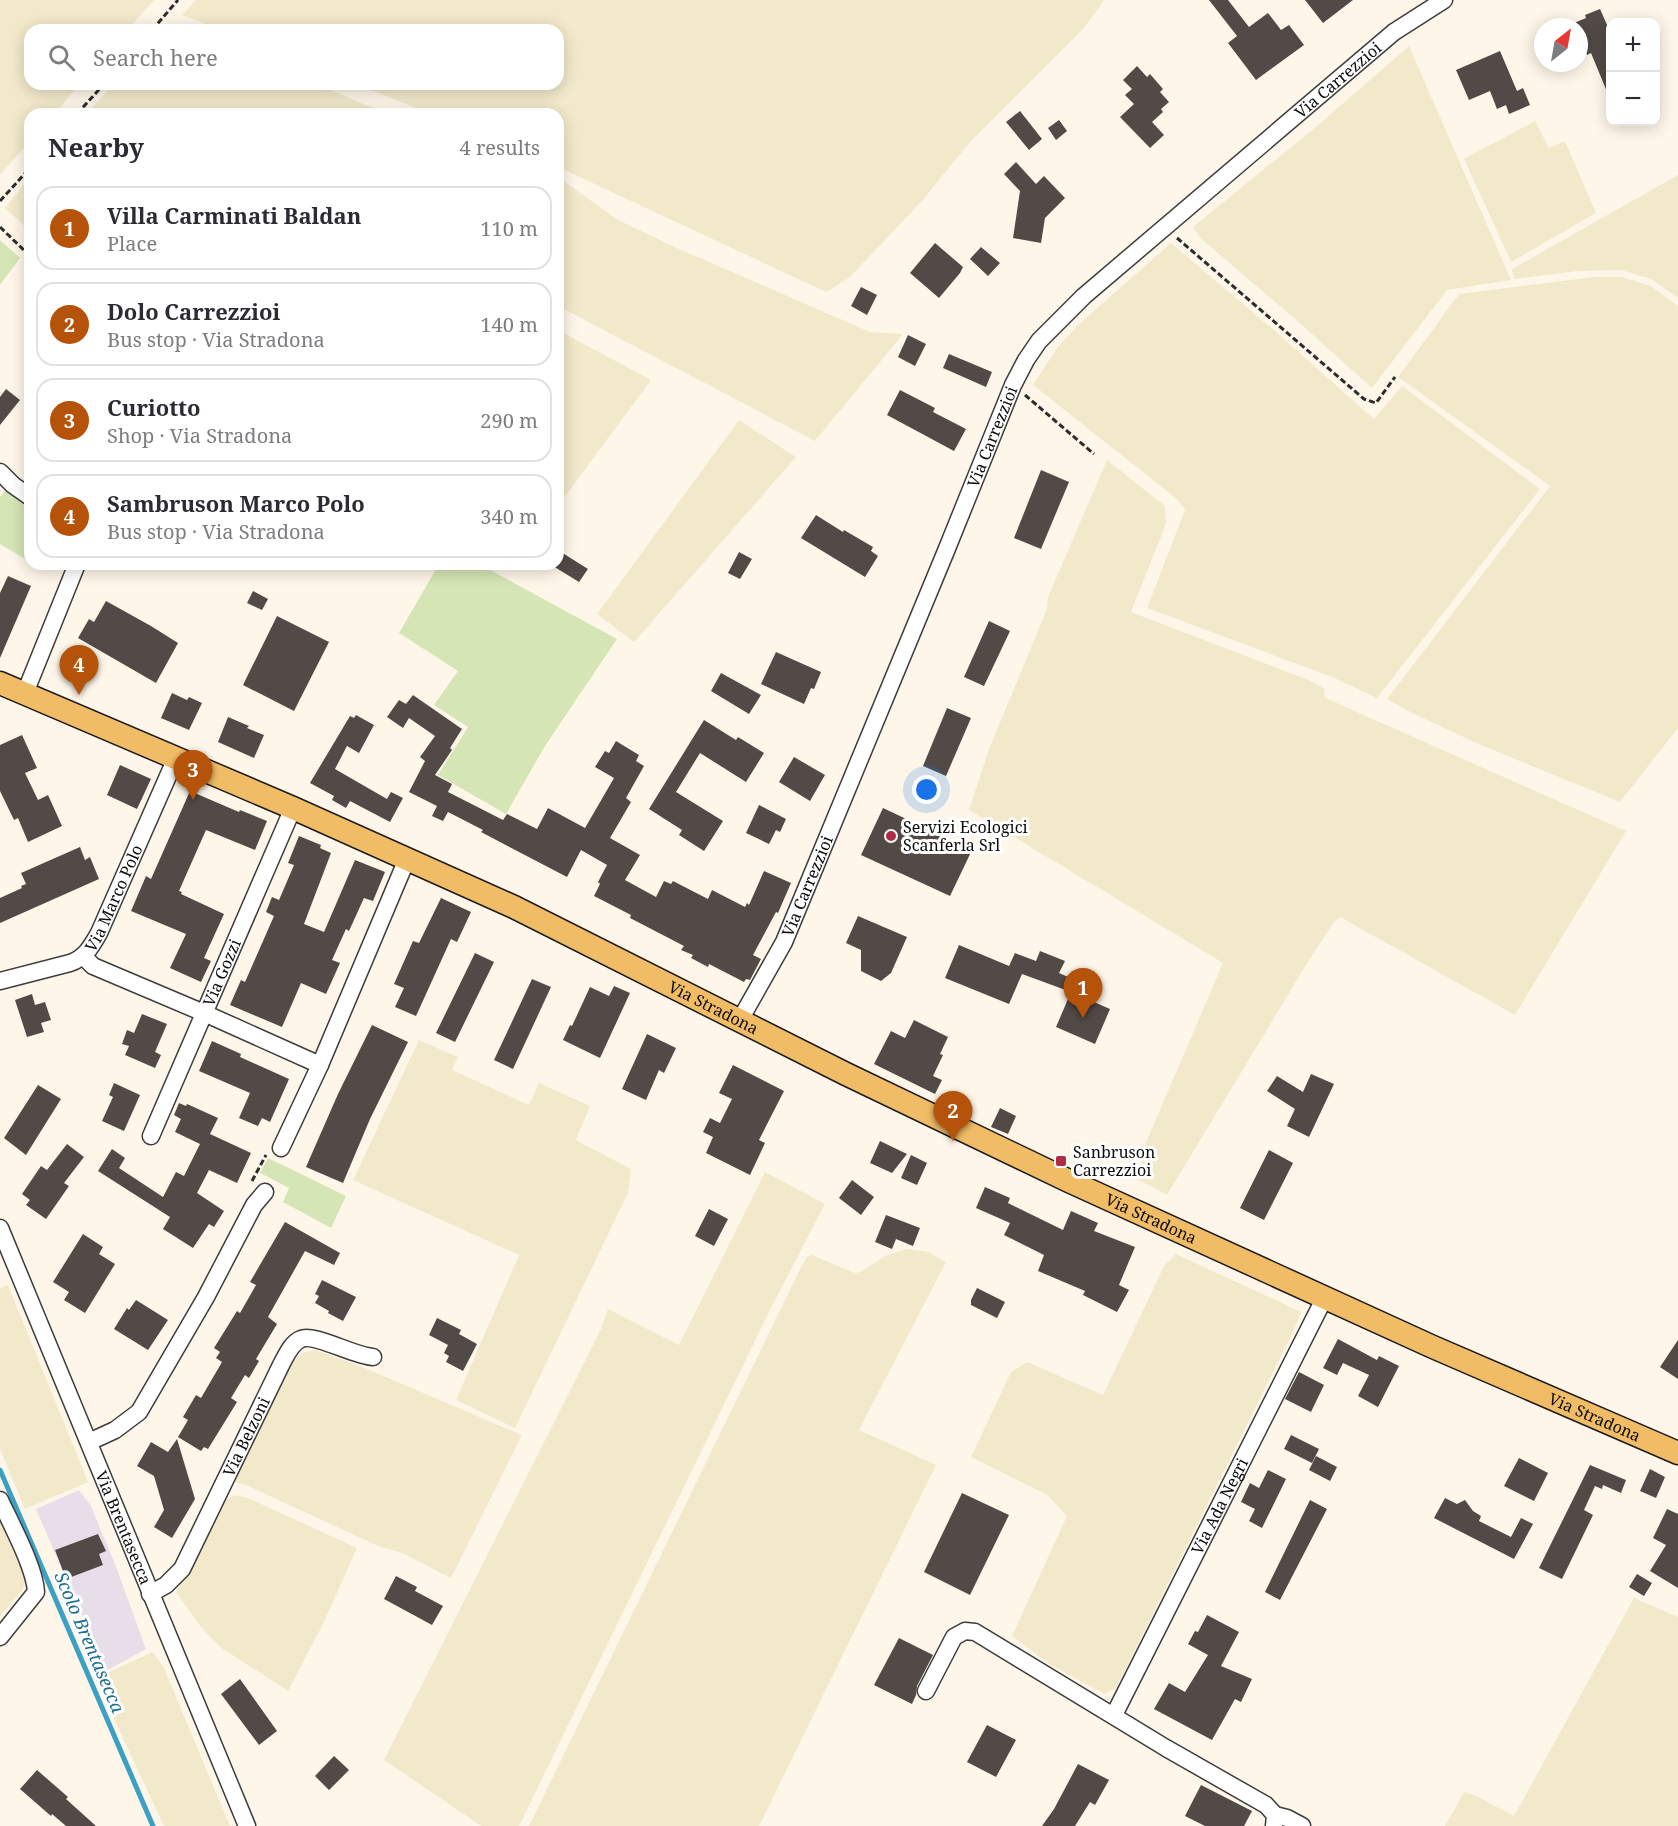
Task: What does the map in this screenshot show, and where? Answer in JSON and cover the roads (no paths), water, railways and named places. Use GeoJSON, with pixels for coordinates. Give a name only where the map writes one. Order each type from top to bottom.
{"type":"FeatureCollection","features":[{"type":"Feature","properties":{"kind":"main road","name":"Via Stradona"},"geometry":{"type":"LineString","coordinates":[[0,683],[293,808],[514,907],[1021,1159],[1454,1356],[1678,1454]]}},
{"type":"Feature","properties":{"kind":"street","name":"Via Carrezzioi"},"geometry":{"type":"LineString","coordinates":[[740,1020],[784,942],[1012,386],[1033,351],[1056,323],[1084,296],[1394,32],[1444,0]]}},
{"type":"Feature","properties":{"kind":"street"},"geometry":{"type":"LineString","coordinates":[[0,471],[24,492]]}},
{"type":"Feature","properties":{"kind":"street"},"geometry":{"type":"LineString","coordinates":[[25,693],[75,570]]}},
{"type":"Feature","properties":{"kind":"street","name":"Via Marco Polo"},"geometry":{"type":"LineString","coordinates":[[0,981],[59,967],[78,960],[91,948],[176,758]]}},
{"type":"Feature","properties":{"kind":"street","name":"Via Gozzi"},"geometry":{"type":"LineString","coordinates":[[151,1136],[293,808]]}},
{"type":"Feature","properties":{"kind":"street"},"geometry":{"type":"LineString","coordinates":[[281,1148],[320,1065],[407,859]]}},
{"type":"Feature","properties":{"kind":"street"},"geometry":{"type":"LineString","coordinates":[[83,956],[93,966],[320,1065]]}},
{"type":"Feature","properties":{"kind":"street"},"geometry":{"type":"LineString","coordinates":[[89,1442],[115,1430],[138,1412],[206,1297],[254,1205],[266,1192]]}},
{"type":"Feature","properties":{"kind":"street","name":"Via Brentasecca"},"geometry":{"type":"LineString","coordinates":[[0,1228],[247,1826]]}},
{"type":"Feature","properties":{"kind":"street","name":"Via Ada Negri"},"geometry":{"type":"LineString","coordinates":[[1114,1715],[1325,1297]]}},
{"type":"Feature","properties":{"kind":"street","name":"Via Belzoni"},"geometry":{"type":"LineString","coordinates":[[150,1594],[166,1585],[182,1569],[281,1365],[294,1344],[310,1337],[362,1356],[373,1357]]}},
{"type":"Feature","properties":{"kind":"street"},"geometry":{"type":"LineString","coordinates":[[0,1500],[36,1582],[36,1592],[0,1638]]}},
{"type":"Feature","properties":{"kind":"street"},"geometry":{"type":"LineString","coordinates":[[926,1691],[954,1637],[964,1631],[975,1632],[1166,1748],[1266,1805],[1275,1820],[1287,1818],[1302,1826]]}},
{"type":"Feature","properties":{"kind":"waterway","name":"Scolo Brentasecca"},"geometry":{"type":"LineString","coordinates":[[0,1470],[153,1826]]}},
{"type":"Feature","properties":{"kind":"place","name":"Sambruson Marco Polo"},"geometry":{"type":"Point","coordinates":[79,695]}},
{"type":"Feature","properties":{"kind":"place","name":"Curiotto"},"geometry":{"type":"Point","coordinates":[193,800]}},
{"type":"Feature","properties":{"kind":"place","name":"Servizi Ecologici Scanferla Srl"},"geometry":{"type":"Point","coordinates":[891,836]}},
{"type":"Feature","properties":{"kind":"place","name":"Villa Carminati Baldan"},"geometry":{"type":"Point","coordinates":[1083,1018]}},
{"type":"Feature","properties":{"kind":"place","name":"Dolo Carrezzioi"},"geometry":{"type":"Point","coordinates":[953,1141]}},
{"type":"Feature","properties":{"kind":"place","name":"Sanbruson Carrezzioi"},"geometry":{"type":"Point","coordinates":[1061,1161]}}]}
